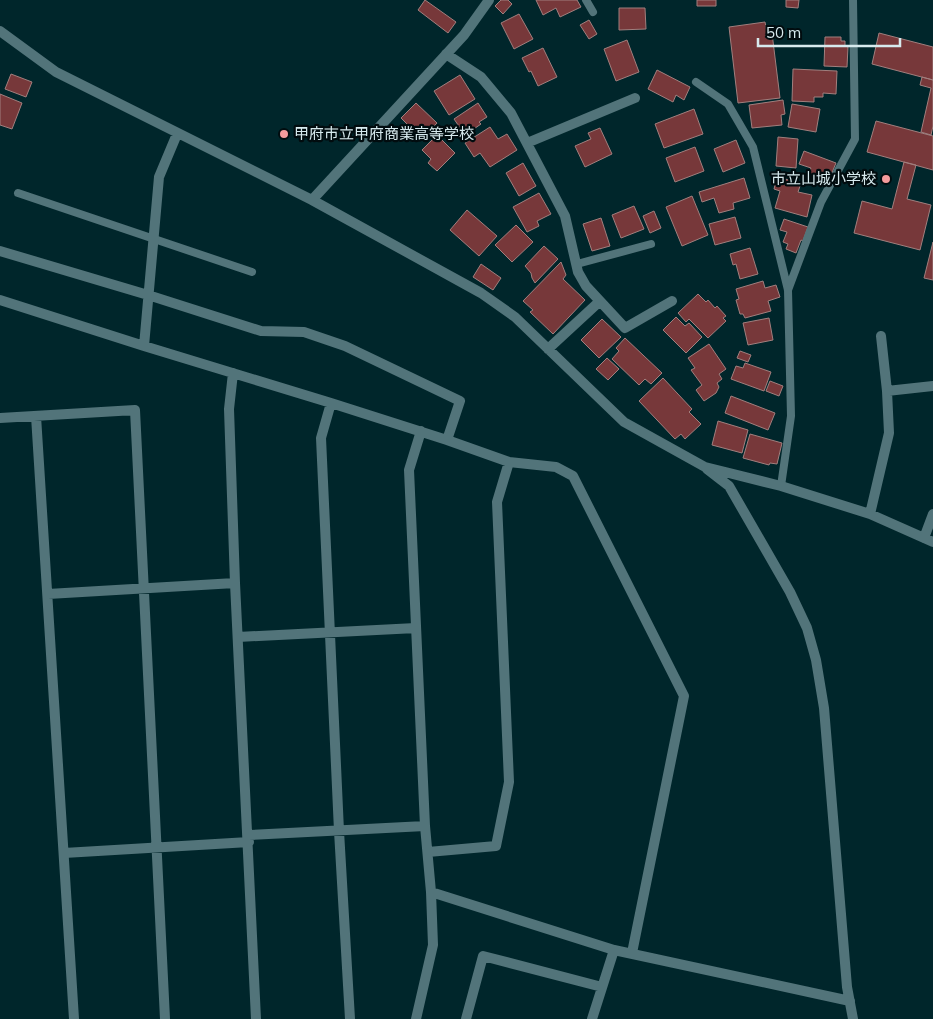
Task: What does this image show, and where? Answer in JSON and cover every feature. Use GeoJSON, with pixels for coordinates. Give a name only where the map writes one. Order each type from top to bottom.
{"type":"FeatureCollection","features":[{"type":"Feature","properties":{"kind":"street"},"geometry":{"type":"LineString","coordinates":[[312,200],[464,35],[489,0]]}},
{"type":"Feature","properties":{"kind":"street"},"geometry":{"type":"LineString","coordinates":[[0,31],[56,72],[312,200],[481,293],[515,317],[624,422],[705,467],[729,486],[790,592],[807,628],[816,660],[824,708],[846,978],[853,1019]]}},
{"type":"Feature","properties":{"kind":"street"},"geometry":{"type":"LineString","coordinates":[[446,54],[481,77],[511,113],[565,216],[577,264],[586,286],[626,328],[672,301]]}},
{"type":"Feature","properties":{"kind":"street"},"geometry":{"type":"LineString","coordinates":[[527,143],[635,98]]}},
{"type":"Feature","properties":{"kind":"street"},"geometry":{"type":"LineString","coordinates":[[144,346],[159,177],[177,134]]}},
{"type":"Feature","properties":{"kind":"street"},"geometry":{"type":"LineString","coordinates":[[0,251],[261,331],[304,332],[345,346],[460,401],[447,440]]}},
{"type":"Feature","properties":{"kind":"street"},"geometry":{"type":"LineString","coordinates":[[0,300],[144,346],[331,402],[509,462],[556,467],[573,476],[684,696],[632,953]]}},
{"type":"Feature","properties":{"kind":"street"},"geometry":{"type":"LineString","coordinates":[[548,349],[600,301]]}},
{"type":"Feature","properties":{"kind":"street"},"geometry":{"type":"LineString","coordinates":[[870,514],[889,433],[881,336]]}},
{"type":"Feature","properties":{"kind":"street"},"geometry":{"type":"LineString","coordinates":[[233,372],[229,409],[235,583],[249,838],[256,1019]]}},
{"type":"Feature","properties":{"kind":"street"},"geometry":{"type":"LineString","coordinates":[[887,391],[933,386]]}},
{"type":"Feature","properties":{"kind":"street"},"geometry":{"type":"LineString","coordinates":[[331,402],[321,438],[339,831],[350,1019]]}},
{"type":"Feature","properties":{"kind":"street"},"geometry":{"type":"LineString","coordinates":[[0,418],[135,410],[165,1019]]}},
{"type":"Feature","properties":{"kind":"street"},"geometry":{"type":"LineString","coordinates":[[36,416],[74,1019]]}},
{"type":"Feature","properties":{"kind":"street"},"geometry":{"type":"LineString","coordinates":[[416,1019],[433,945],[431,892],[425,826],[409,470],[421,431]]}},
{"type":"Feature","properties":{"kind":"street"},"geometry":{"type":"LineString","coordinates":[[428,852],[496,846],[498,837],[509,782],[497,502],[509,462]]}},
{"type":"Feature","properties":{"kind":"street"},"geometry":{"type":"LineString","coordinates":[[705,467],[781,486],[870,514],[929,540],[933,514]]}},
{"type":"Feature","properties":{"kind":"street"},"geometry":{"type":"LineString","coordinates":[[48,594],[235,583]]}},
{"type":"Feature","properties":{"kind":"street"},"geometry":{"type":"LineString","coordinates":[[238,637],[416,628]]}},
{"type":"Feature","properties":{"kind":"street"},"geometry":{"type":"LineString","coordinates":[[64,853],[425,826]]}},
{"type":"Feature","properties":{"kind":"street"},"geometry":{"type":"LineString","coordinates":[[431,892],[614,950],[850,1001]]}},
{"type":"Feature","properties":{"kind":"street"},"geometry":{"type":"LineString","coordinates":[[592,1019],[614,950]]}},
{"type":"Feature","properties":{"kind":"street"},"geometry":{"type":"LineString","coordinates":[[466,1019],[483,956],[602,987]]}},
{"type":"Feature","properties":{"kind":"lane"},"geometry":{"type":"LineString","coordinates":[[586,0],[593,12]]}},
{"type":"Feature","properties":{"kind":"lane"},"geometry":{"type":"LineString","coordinates":[[788,290],[822,202],[854,139],[853,0]]}},
{"type":"Feature","properties":{"kind":"lane"},"geometry":{"type":"LineString","coordinates":[[696,82],[728,104],[753,147],[788,290],[792,416],[781,486]]}},
{"type":"Feature","properties":{"kind":"lane"},"geometry":{"type":"LineString","coordinates":[[18,193],[252,272]]}},
{"type":"Feature","properties":{"kind":"lane"},"geometry":{"type":"LineString","coordinates":[[577,264],[651,244]]}},
{"type":"Feature","properties":{"kind":"building"},"geometry":{"type":"Polygon","coordinates":[[[425,0],[456,22],[448,33],[418,10],[425,0]]]}},
{"type":"Feature","properties":{"kind":"building"},"geometry":{"type":"Polygon","coordinates":[[[501,0],[508,0],[512,4],[503,14],[495,6],[501,0]]]}},
{"type":"Feature","properties":{"kind":"building"},"geometry":{"type":"Polygon","coordinates":[[[536,0],[577,0],[581,7],[560,17],[556,8],[543,15],[536,0]]]}},
{"type":"Feature","properties":{"kind":"building"},"geometry":{"type":"Polygon","coordinates":[[[697,0],[716,0],[716,6],[697,6],[697,0]]]}},
{"type":"Feature","properties":{"kind":"building"},"geometry":{"type":"Polygon","coordinates":[[[786,0],[799,0],[798,8],[786,7],[786,0]]]}},
{"type":"Feature","properties":{"kind":"building"},"geometry":{"type":"Polygon","coordinates":[[[619,8],[645,8],[646,29],[619,30],[619,8]]]}},
{"type":"Feature","properties":{"kind":"building"},"geometry":{"type":"Polygon","coordinates":[[[519,14],[533,39],[514,49],[501,23],[519,14]]]}},
{"type":"Feature","properties":{"kind":"building"},"geometry":{"type":"Polygon","coordinates":[[[589,20],[597,34],[589,39],[580,25],[589,20]]]}},
{"type":"Feature","properties":{"kind":"building"},"geometry":{"type":"Polygon","coordinates":[[[765,22],[767,33],[772,33],[780,98],[738,103],[729,27],[765,22]]]}},
{"type":"Feature","properties":{"kind":"building"},"geometry":{"type":"Polygon","coordinates":[[[879,33],[933,47],[933,80],[872,64],[879,33]]]}},
{"type":"Feature","properties":{"kind":"building"},"geometry":{"type":"Polygon","coordinates":[[[825,37],[841,37],[841,41],[845,41],[845,46],[848,47],[847,67],[824,66],[825,37]]]}},
{"type":"Feature","properties":{"kind":"building"},"geometry":{"type":"Polygon","coordinates":[[[627,40],[639,72],[616,81],[604,49],[627,40]]]}},
{"type":"Feature","properties":{"kind":"building"},"geometry":{"type":"Polygon","coordinates":[[[543,48],[557,77],[538,86],[522,58],[543,48]]]}},
{"type":"Feature","properties":{"kind":"building"},"geometry":{"type":"Polygon","coordinates":[[[793,69],[837,71],[836,94],[823,93],[823,97],[814,97],[814,102],[792,101],[793,69]]]}},
{"type":"Feature","properties":{"kind":"building"},"geometry":{"type":"Polygon","coordinates":[[[657,70],[690,87],[684,100],[676,95],[673,102],[648,89],[657,70]]]}},
{"type":"Feature","properties":{"kind":"building"},"geometry":{"type":"Polygon","coordinates":[[[11,74],[32,82],[26,97],[5,89],[11,74]]]}},
{"type":"Feature","properties":{"kind":"building"},"geometry":{"type":"Polygon","coordinates":[[[460,75],[475,99],[449,115],[434,91],[460,75]]]}},
{"type":"Feature","properties":{"kind":"building"},"geometry":{"type":"Polygon","coordinates":[[[922,77],[933,80],[933,126],[931,135],[921,132],[931,88],[920,85],[922,77]]]}},
{"type":"Feature","properties":{"kind":"building"},"geometry":{"type":"Polygon","coordinates":[[[0,94],[22,103],[12,129],[0,125],[0,94]]]}},
{"type":"Feature","properties":{"kind":"building"},"geometry":{"type":"Polygon","coordinates":[[[783,100],[785,114],[781,115],[782,125],[752,128],[749,105],[783,100]]]}},
{"type":"Feature","properties":{"kind":"building"},"geometry":{"type":"Polygon","coordinates":[[[416,103],[437,123],[422,139],[401,118],[416,103]]]}},
{"type":"Feature","properties":{"kind":"building"},"geometry":{"type":"Polygon","coordinates":[[[478,103],[487,117],[479,122],[481,124],[465,135],[454,119],[478,103]]]}},
{"type":"Feature","properties":{"kind":"building"},"geometry":{"type":"Polygon","coordinates":[[[792,104],[820,109],[816,132],[788,127],[792,104]]]}},
{"type":"Feature","properties":{"kind":"building"},"geometry":{"type":"Polygon","coordinates":[[[694,109],[703,134],[664,148],[655,124],[694,109]]]}},
{"type":"Feature","properties":{"kind":"building"},"geometry":{"type":"Polygon","coordinates":[[[876,121],[933,136],[933,170],[867,152],[876,121]]]}},
{"type":"Feature","properties":{"kind":"building"},"geometry":{"type":"Polygon","coordinates":[[[490,127],[498,139],[507,134],[517,150],[490,167],[480,153],[474,157],[465,143],[490,127]]]}},
{"type":"Feature","properties":{"kind":"building"},"geometry":{"type":"Polygon","coordinates":[[[600,128],[612,154],[585,167],[575,146],[591,139],[588,133],[600,128]]]}},
{"type":"Feature","properties":{"kind":"building"},"geometry":{"type":"Polygon","coordinates":[[[437,135],[455,153],[437,171],[428,163],[431,159],[422,150],[437,135]]]}},
{"type":"Feature","properties":{"kind":"building"},"geometry":{"type":"Polygon","coordinates":[[[778,137],[798,139],[796,168],[776,166],[778,137]]]}},
{"type":"Feature","properties":{"kind":"building"},"geometry":{"type":"Polygon","coordinates":[[[736,140],[745,163],[723,172],[714,149],[736,140]]]}},
{"type":"Feature","properties":{"kind":"building"},"geometry":{"type":"Polygon","coordinates":[[[695,147],[704,171],[675,182],[666,158],[695,147]]]}},
{"type":"Feature","properties":{"kind":"building"},"geometry":{"type":"Polygon","coordinates":[[[804,151],[836,163],[826,187],[806,179],[811,168],[799,164],[804,151]]]}},
{"type":"Feature","properties":{"kind":"building"},"geometry":{"type":"Polygon","coordinates":[[[904,162],[916,165],[907,199],[931,205],[920,250],[854,233],[862,201],[892,209],[904,162]]]}},
{"type":"Feature","properties":{"kind":"building"},"geometry":{"type":"Polygon","coordinates":[[[523,163],[536,186],[519,196],[506,173],[523,163]]]}},
{"type":"Feature","properties":{"kind":"building"},"geometry":{"type":"Polygon","coordinates":[[[777,177],[801,183],[798,192],[812,195],[807,217],[775,208],[780,191],[774,189],[777,177]]]}},
{"type":"Feature","properties":{"kind":"building"},"geometry":{"type":"Polygon","coordinates":[[[744,178],[750,198],[733,203],[734,209],[719,213],[714,198],[702,202],[699,192],[744,178]]]}},
{"type":"Feature","properties":{"kind":"building"},"geometry":{"type":"Polygon","coordinates":[[[539,193],[551,214],[537,221],[539,226],[527,232],[513,207],[539,193]]]}},
{"type":"Feature","properties":{"kind":"building"},"geometry":{"type":"Polygon","coordinates":[[[692,196],[708,235],[682,246],[666,207],[692,196]]]}},
{"type":"Feature","properties":{"kind":"building"},"geometry":{"type":"Polygon","coordinates":[[[634,206],[644,229],[621,238],[612,215],[634,206]]]}},
{"type":"Feature","properties":{"kind":"building"},"geometry":{"type":"Polygon","coordinates":[[[467,210],[497,236],[479,256],[450,230],[467,210]]]}},
{"type":"Feature","properties":{"kind":"building"},"geometry":{"type":"Polygon","coordinates":[[[654,211],[661,228],[650,233],[643,216],[654,211]]]}},
{"type":"Feature","properties":{"kind":"building"},"geometry":{"type":"Polygon","coordinates":[[[735,217],[741,238],[715,245],[709,224],[735,217]]]}},
{"type":"Feature","properties":{"kind":"building"},"geometry":{"type":"Polygon","coordinates":[[[601,218],[610,246],[592,251],[583,224],[601,218]]]}},
{"type":"Feature","properties":{"kind":"building"},"geometry":{"type":"Polygon","coordinates":[[[784,219],[808,227],[796,253],[786,249],[788,244],[783,242],[787,232],[780,230],[784,219]]]}},
{"type":"Feature","properties":{"kind":"building"},"geometry":{"type":"Polygon","coordinates":[[[516,225],[533,242],[512,262],[495,245],[516,225]]]}},
{"type":"Feature","properties":{"kind":"building"},"geometry":{"type":"Polygon","coordinates":[[[933,242],[933,280],[924,278],[933,242]]]}},
{"type":"Feature","properties":{"kind":"building"},"geometry":{"type":"Polygon","coordinates":[[[544,246],[558,259],[535,283],[531,273],[525,266],[544,246]]]}},
{"type":"Feature","properties":{"kind":"building"},"geometry":{"type":"Polygon","coordinates":[[[750,248],[758,274],[740,279],[736,264],[733,265],[730,254],[750,248]]]}},
{"type":"Feature","properties":{"kind":"building"},"geometry":{"type":"Polygon","coordinates":[[[561,262],[566,275],[563,279],[585,300],[553,334],[530,312],[533,310],[523,301],[561,262]]]}},
{"type":"Feature","properties":{"kind":"building"},"geometry":{"type":"Polygon","coordinates":[[[481,264],[501,278],[493,290],[473,277],[481,264]]]}},
{"type":"Feature","properties":{"kind":"building"},"geometry":{"type":"Polygon","coordinates":[[[763,281],[765,288],[776,285],[780,297],[768,301],[771,311],[745,318],[743,314],[740,314],[736,300],[739,299],[736,289],[763,281]]]}},
{"type":"Feature","properties":{"kind":"building"},"geometry":{"type":"Polygon","coordinates":[[[698,294],[706,302],[708,300],[715,308],[717,306],[726,316],[723,318],[726,321],[708,338],[689,319],[686,322],[678,313],[698,294]]]}},
{"type":"Feature","properties":{"kind":"building"},"geometry":{"type":"Polygon","coordinates":[[[676,317],[685,326],[689,323],[702,337],[686,353],[663,330],[676,317]]]}},
{"type":"Feature","properties":{"kind":"building"},"geometry":{"type":"Polygon","coordinates":[[[769,318],[773,340],[748,345],[743,323],[769,318]]]}},
{"type":"Feature","properties":{"kind":"building"},"geometry":{"type":"Polygon","coordinates":[[[602,319],[621,337],[599,358],[581,340],[602,319]]]}},
{"type":"Feature","properties":{"kind":"building"},"geometry":{"type":"Polygon","coordinates":[[[625,338],[662,373],[651,384],[645,379],[639,385],[612,359],[619,351],[616,348],[625,338]]]}},
{"type":"Feature","properties":{"kind":"building"},"geometry":{"type":"Polygon","coordinates":[[[709,344],[726,369],[719,374],[722,379],[717,383],[719,387],[716,393],[704,401],[696,390],[702,385],[691,370],[695,368],[688,358],[709,344]]]}},
{"type":"Feature","properties":{"kind":"building"},"geometry":{"type":"Polygon","coordinates":[[[740,351],[751,355],[748,362],[737,358],[740,351]]]}},
{"type":"Feature","properties":{"kind":"building"},"geometry":{"type":"Polygon","coordinates":[[[607,358],[619,369],[608,380],[596,369],[607,358]]]}},
{"type":"Feature","properties":{"kind":"building"},"geometry":{"type":"Polygon","coordinates":[[[745,363],[771,372],[764,391],[731,379],[736,366],[743,368],[745,363]]]}},
{"type":"Feature","properties":{"kind":"building"},"geometry":{"type":"Polygon","coordinates":[[[663,378],[692,409],[689,412],[701,424],[685,439],[681,434],[675,439],[639,401],[663,378]]]}},
{"type":"Feature","properties":{"kind":"building"},"geometry":{"type":"Polygon","coordinates":[[[770,381],[783,386],[779,396],[766,391],[770,381]]]}},
{"type":"Feature","properties":{"kind":"building"},"geometry":{"type":"Polygon","coordinates":[[[731,396],[775,413],[768,430],[725,413],[731,396]]]}},
{"type":"Feature","properties":{"kind":"building"},"geometry":{"type":"Polygon","coordinates":[[[718,421],[748,430],[742,453],[712,445],[718,421]]]}},
{"type":"Feature","properties":{"kind":"building"},"geometry":{"type":"Polygon","coordinates":[[[750,434],[782,443],[777,464],[770,463],[769,465],[743,458],[750,434]]]}},
{"type":"Feature","properties":{"kind":"place","name":"甲府市立甲府商業高等学校"},"geometry":{"type":"Point","coordinates":[284,134]}},
{"type":"Feature","properties":{"kind":"place","name":"市立山城小学校"},"geometry":{"type":"Point","coordinates":[886,179]}}]}
